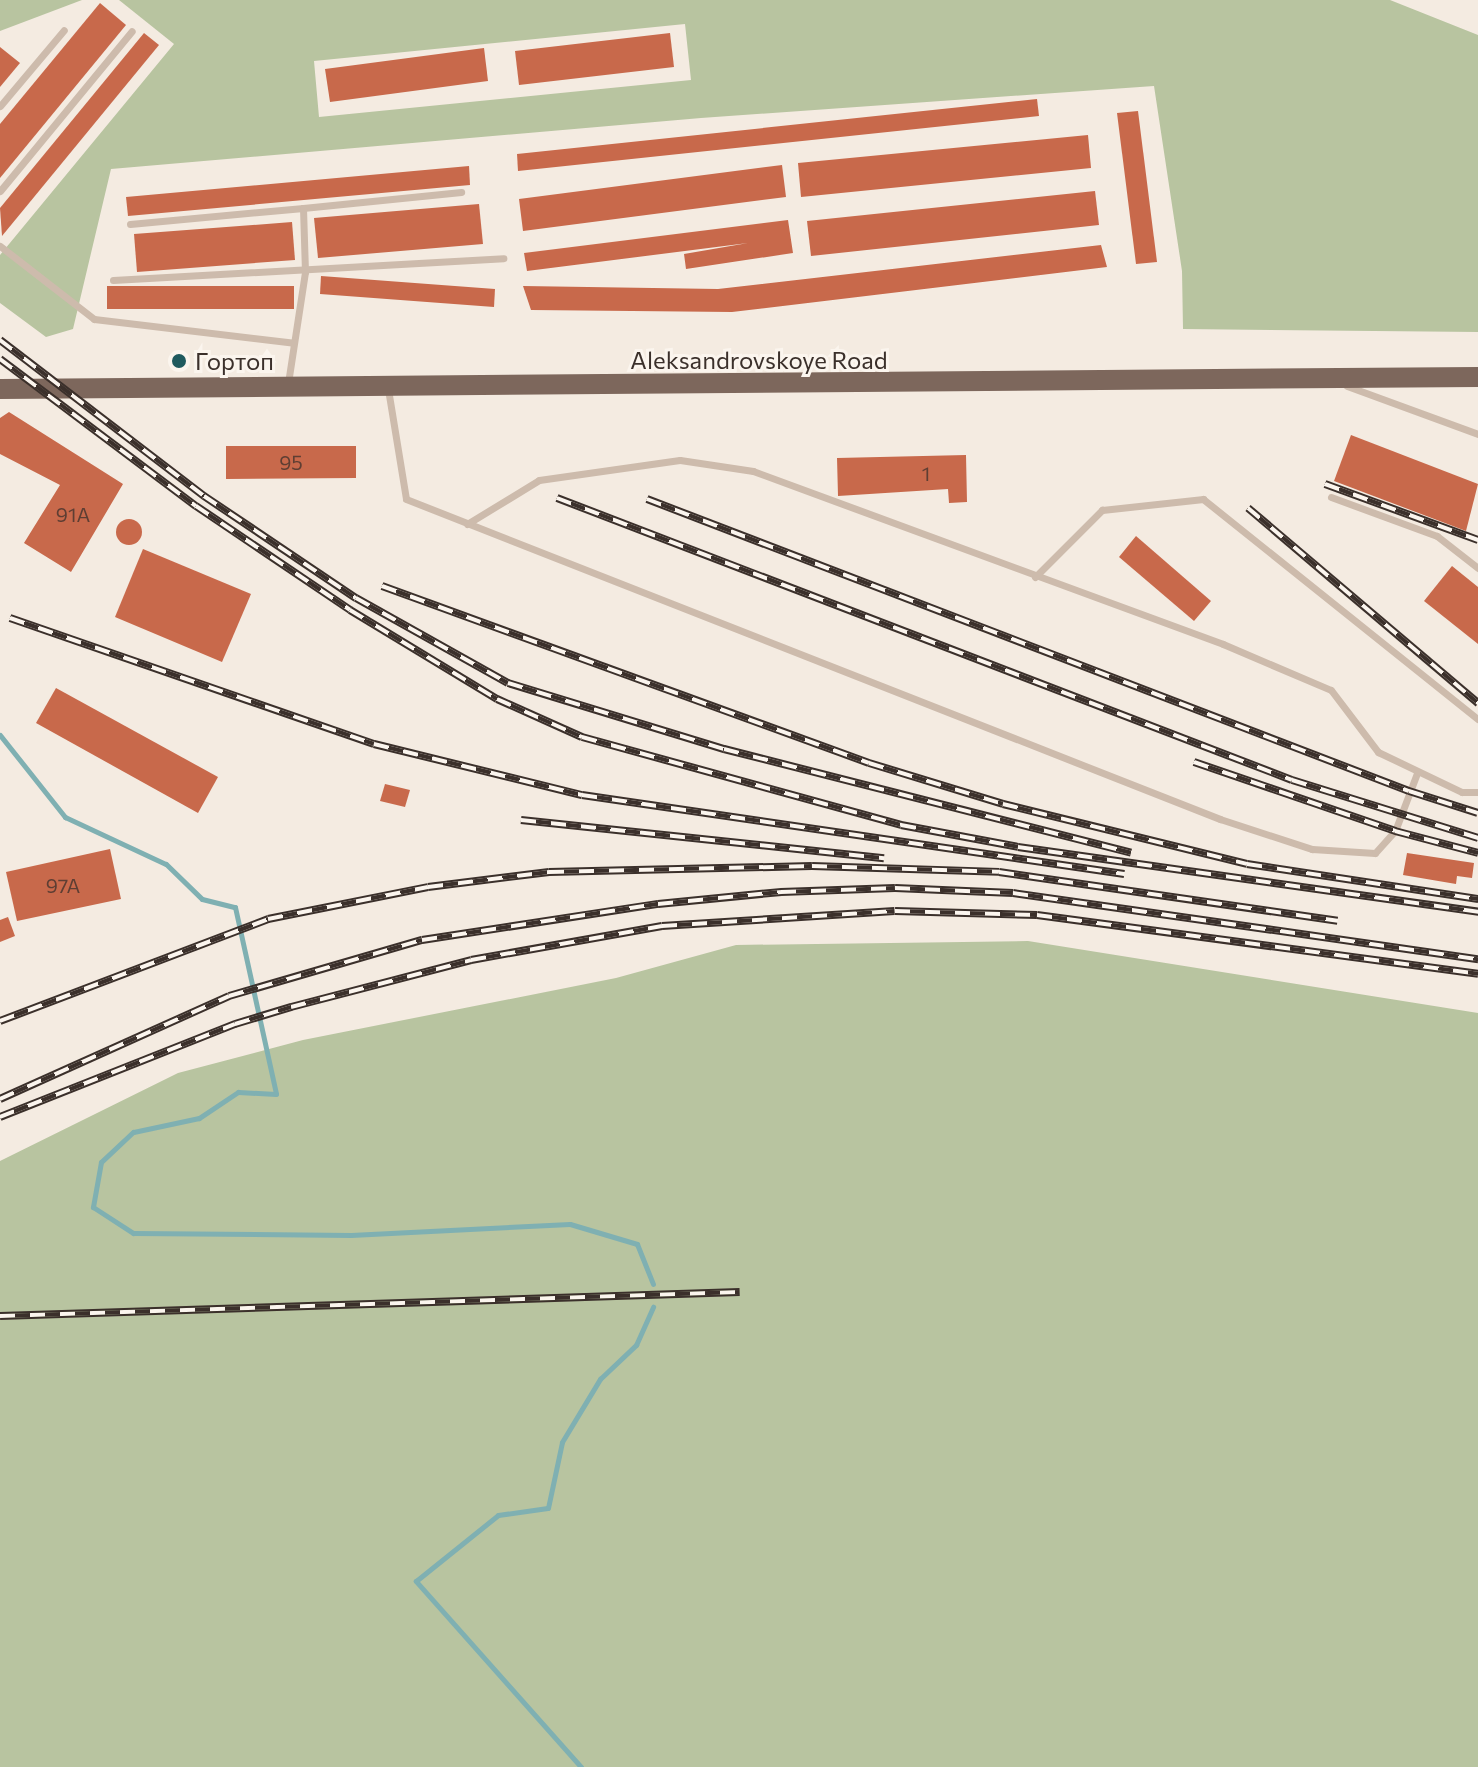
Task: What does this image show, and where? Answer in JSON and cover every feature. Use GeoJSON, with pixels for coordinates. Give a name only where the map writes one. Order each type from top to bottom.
{"type":"FeatureCollection","features":[{"type":"Feature","properties":{"kind":"main road","name":"Aleksandrovskoye Road"},"geometry":{"type":"LineString","coordinates":[[0,389],[287,390],[1478,377]]}},
{"type":"Feature","properties":{"kind":"lane"},"geometry":{"type":"LineString","coordinates":[[0,106],[64,30]]}},
{"type":"Feature","properties":{"kind":"lane"},"geometry":{"type":"LineString","coordinates":[[0,191],[132,31]]}},
{"type":"Feature","properties":{"kind":"lane"},"geometry":{"type":"LineString","coordinates":[[130,224],[461,192]]}},
{"type":"Feature","properties":{"kind":"lane"},"geometry":{"type":"LineString","coordinates":[[287,390],[305,272],[303,208]]}},
{"type":"Feature","properties":{"kind":"lane"},"geometry":{"type":"LineString","coordinates":[[0,246],[94,319],[294,343]]}},
{"type":"Feature","properties":{"kind":"lane"},"geometry":{"type":"LineString","coordinates":[[113,280],[305,272],[503,258]]}},
{"type":"Feature","properties":{"kind":"lane"},"geometry":{"type":"LineString","coordinates":[[1326,379],[1478,434]]}},
{"type":"Feature","properties":{"kind":"lane"},"geometry":{"type":"LineString","coordinates":[[388,389],[406,499],[1191,808],[1312,849],[1375,853],[1395,831],[1417,773]]}},
{"type":"Feature","properties":{"kind":"lane"},"geometry":{"type":"LineString","coordinates":[[467,524],[539,480],[680,460],[753,471],[1331,690],[1378,752],[1462,792],[1478,792]]}},
{"type":"Feature","properties":{"kind":"lane"},"geometry":{"type":"LineString","coordinates":[[1331,497],[1437,536],[1478,568]]}},
{"type":"Feature","properties":{"kind":"lane"},"geometry":{"type":"LineString","coordinates":[[1035,577],[1102,510],[1203,499],[1478,719]]}},
{"type":"Feature","properties":{"kind":"green space"},"geometry":{"type":"Polygon","coordinates":[[[0,0],[82,0],[0,31],[0,0]]]}},
{"type":"Feature","properties":{"kind":"green space"},"geometry":{"type":"Polygon","coordinates":[[[119,0],[1390,0],[1478,35],[1478,332],[1183,329],[1182,271],[1154,86],[701,118],[111,169],[73,329],[46,337],[0,303],[0,255],[174,44],[119,0]],[[685,24],[314,61],[319,117],[691,80],[685,24]]]}},
{"type":"Feature","properties":{"kind":"green space"},"geometry":{"type":"Polygon","coordinates":[[[1028,941],[1478,1013],[1478,1767],[0,1767],[0,1161],[178,1073],[303,1040],[616,978],[736,945],[1028,941]]]}},
{"type":"Feature","properties":{"kind":"building"},"geometry":{"type":"Polygon","coordinates":[[[100,3],[126,25],[0,178],[0,124],[100,3]]]}},
{"type":"Feature","properties":{"kind":"building"},"geometry":{"type":"Polygon","coordinates":[[[144,33],[159,45],[2,236],[0,208],[144,33]]]}},
{"type":"Feature","properties":{"kind":"building"},"geometry":{"type":"Polygon","coordinates":[[[670,33],[674,67],[519,85],[515,51],[670,33]]]}},
{"type":"Feature","properties":{"kind":"building"},"geometry":{"type":"Polygon","coordinates":[[[0,47],[20,63],[0,87],[0,47]]]}},
{"type":"Feature","properties":{"kind":"building"},"geometry":{"type":"Polygon","coordinates":[[[484,48],[488,81],[330,102],[325,69],[484,48]]]}},
{"type":"Feature","properties":{"kind":"building"},"geometry":{"type":"Polygon","coordinates":[[[1037,99],[1039,116],[518,171],[517,154],[1037,99]]]}},
{"type":"Feature","properties":{"kind":"building"},"geometry":{"type":"Polygon","coordinates":[[[1138,111],[1157,262],[1136,264],[1117,113],[1138,111]]]}},
{"type":"Feature","properties":{"kind":"building"},"geometry":{"type":"Polygon","coordinates":[[[1088,135],[1091,168],[801,197],[798,163],[1088,135]]]}},
{"type":"Feature","properties":{"kind":"building"},"geometry":{"type":"Polygon","coordinates":[[[782,165],[786,197],[523,231],[519,199],[782,165]]]}},
{"type":"Feature","properties":{"kind":"building"},"geometry":{"type":"Polygon","coordinates":[[[469,166],[470,185],[128,216],[126,197],[469,166]]]}},
{"type":"Feature","properties":{"kind":"building"},"geometry":{"type":"Polygon","coordinates":[[[1095,191],[1099,225],[811,256],[807,221],[1095,191]]]}},
{"type":"Feature","properties":{"kind":"building"},"geometry":{"type":"Polygon","coordinates":[[[479,204],[483,244],[318,258],[314,218],[479,204]]]}},
{"type":"Feature","properties":{"kind":"building"},"geometry":{"type":"Polygon","coordinates":[[[788,220],[793,253],[686,269],[684,254],[748,243],[527,271],[524,253],[788,220]]]}},
{"type":"Feature","properties":{"kind":"building"},"geometry":{"type":"Polygon","coordinates":[[[292,222],[295,260],[137,272],[134,234],[292,222]]]}},
{"type":"Feature","properties":{"kind":"building"},"geometry":{"type":"Polygon","coordinates":[[[1101,245],[1107,267],[732,312],[531,310],[523,286],[718,289],[1101,245]]]}},
{"type":"Feature","properties":{"kind":"building"},"geometry":{"type":"Polygon","coordinates":[[[321,276],[495,289],[494,307],[320,294],[321,276]]]}},
{"type":"Feature","properties":{"kind":"building"},"geometry":{"type":"Polygon","coordinates":[[[107,286],[294,286],[294,309],[107,309],[107,286]]]}},
{"type":"Feature","properties":{"kind":"building"},"geometry":{"type":"Polygon","coordinates":[[[9,412],[123,484],[71,572],[24,543],[60,485],[0,454],[0,418],[9,412]]]}},
{"type":"Feature","properties":{"kind":"building"},"geometry":{"type":"Polygon","coordinates":[[[1351,435],[1478,484],[1466,531],[1334,481],[1351,435]]]}},
{"type":"Feature","properties":{"kind":"building"},"geometry":{"type":"Polygon","coordinates":[[[226,446],[356,446],[356,478],[226,479],[226,446]]]}},
{"type":"Feature","properties":{"kind":"building"},"geometry":{"type":"Polygon","coordinates":[[[966,455],[967,502],[949,503],[948,489],[838,496],[837,458],[966,455]]]}},
{"type":"Feature","properties":{"kind":"building"},"geometry":{"type":"Polygon","coordinates":[[[129,519],[138,523],[142,532],[138,541],[129,545],[120,541],[116,532],[120,523],[129,519]]]}},
{"type":"Feature","properties":{"kind":"building"},"geometry":{"type":"Polygon","coordinates":[[[1136,536],[1211,601],[1194,621],[1119,557],[1136,536]]]}},
{"type":"Feature","properties":{"kind":"building"},"geometry":{"type":"Polygon","coordinates":[[[143,549],[251,594],[222,662],[115,617],[143,549]]]}},
{"type":"Feature","properties":{"kind":"building"},"geometry":{"type":"Polygon","coordinates":[[[1452,566],[1478,587],[1478,644],[1424,601],[1452,566]]]}},
{"type":"Feature","properties":{"kind":"building"},"geometry":{"type":"Polygon","coordinates":[[[56,688],[218,777],[198,813],[36,723],[56,688]]]}},
{"type":"Feature","properties":{"kind":"building"},"geometry":{"type":"Polygon","coordinates":[[[385,784],[410,790],[405,807],[380,801],[385,784]]]}},
{"type":"Feature","properties":{"kind":"building"},"geometry":{"type":"Polygon","coordinates":[[[110,849],[121,899],[17,921],[6,872],[110,849]]]}},
{"type":"Feature","properties":{"kind":"building"},"geometry":{"type":"Polygon","coordinates":[[[1407,853],[1474,863],[1472,878],[1457,876],[1456,884],[1403,875],[1407,853]]]}},
{"type":"Feature","properties":{"kind":"building"},"geometry":{"type":"Polygon","coordinates":[[[8,917],[15,936],[0,942],[0,920],[8,917]]]}},
{"type":"Feature","properties":{"kind":"waterway"},"geometry":{"type":"LineString","coordinates":[[0,735],[65,817],[166,864],[202,899],[235,907],[276,1094],[238,1092],[199,1118],[133,1132],[101,1162],[93,1207],[133,1233],[351,1235],[570,1224],[637,1244],[653,1284]]}},
{"type":"Feature","properties":{"kind":"waterway"},"geometry":{"type":"LineString","coordinates":[[581,1767],[416,1581],[498,1515],[548,1508],[562,1442],[600,1379],[636,1345],[653,1307]]}},
{"type":"Feature","properties":{"kind":"railway"},"geometry":{"type":"LineString","coordinates":[[0,340],[204,496],[356,598],[508,683],[724,749],[1131,853]]}},
{"type":"Feature","properties":{"kind":"railway"},"geometry":{"type":"LineString","coordinates":[[0,359],[196,506],[350,610],[497,699],[582,737],[901,825],[1018,847],[1478,912]]}},
{"type":"Feature","properties":{"kind":"railway"},"geometry":{"type":"LineString","coordinates":[[1325,484],[1478,540]]}},
{"type":"Feature","properties":{"kind":"railway"},"geometry":{"type":"LineString","coordinates":[[557,498],[1292,780],[1478,838]]}},
{"type":"Feature","properties":{"kind":"railway"},"geometry":{"type":"LineString","coordinates":[[647,499],[1409,791],[1478,813]]}},
{"type":"Feature","properties":{"kind":"railway"},"geometry":{"type":"LineString","coordinates":[[1248,508],[1478,703]]}},
{"type":"Feature","properties":{"kind":"railway"},"geometry":{"type":"LineString","coordinates":[[382,586],[869,763],[1003,804],[1247,864],[1478,899]]}},
{"type":"Feature","properties":{"kind":"railway"},"geometry":{"type":"LineString","coordinates":[[10,618],[374,744],[582,795],[1124,874]]}},
{"type":"Feature","properties":{"kind":"railway"},"geometry":{"type":"LineString","coordinates":[[1194,762],[1395,831],[1478,853]]}},
{"type":"Feature","properties":{"kind":"railway"},"geometry":{"type":"LineString","coordinates":[[521,820],[884,858]]}},
{"type":"Feature","properties":{"kind":"railway"},"geometry":{"type":"LineString","coordinates":[[0,1021],[268,919],[428,887],[549,872],[812,866],[999,872],[1337,921]]}},
{"type":"Feature","properties":{"kind":"railway"},"geometry":{"type":"LineString","coordinates":[[0,1099],[229,996],[422,940],[658,904],[781,892],[895,888],[1013,893],[1478,959]]}},
{"type":"Feature","properties":{"kind":"railway"},"geometry":{"type":"LineString","coordinates":[[0,1117],[235,1024],[291,1007],[471,960],[662,926],[895,911],[1037,915],[1478,974]]}},
{"type":"Feature","properties":{"kind":"railway"},"geometry":{"type":"LineString","coordinates":[[0,1316],[740,1292]]}},
{"type":"Feature","properties":{"kind":"place","name":"Гортоп"},"geometry":{"type":"Point","coordinates":[179,361]}}]}
